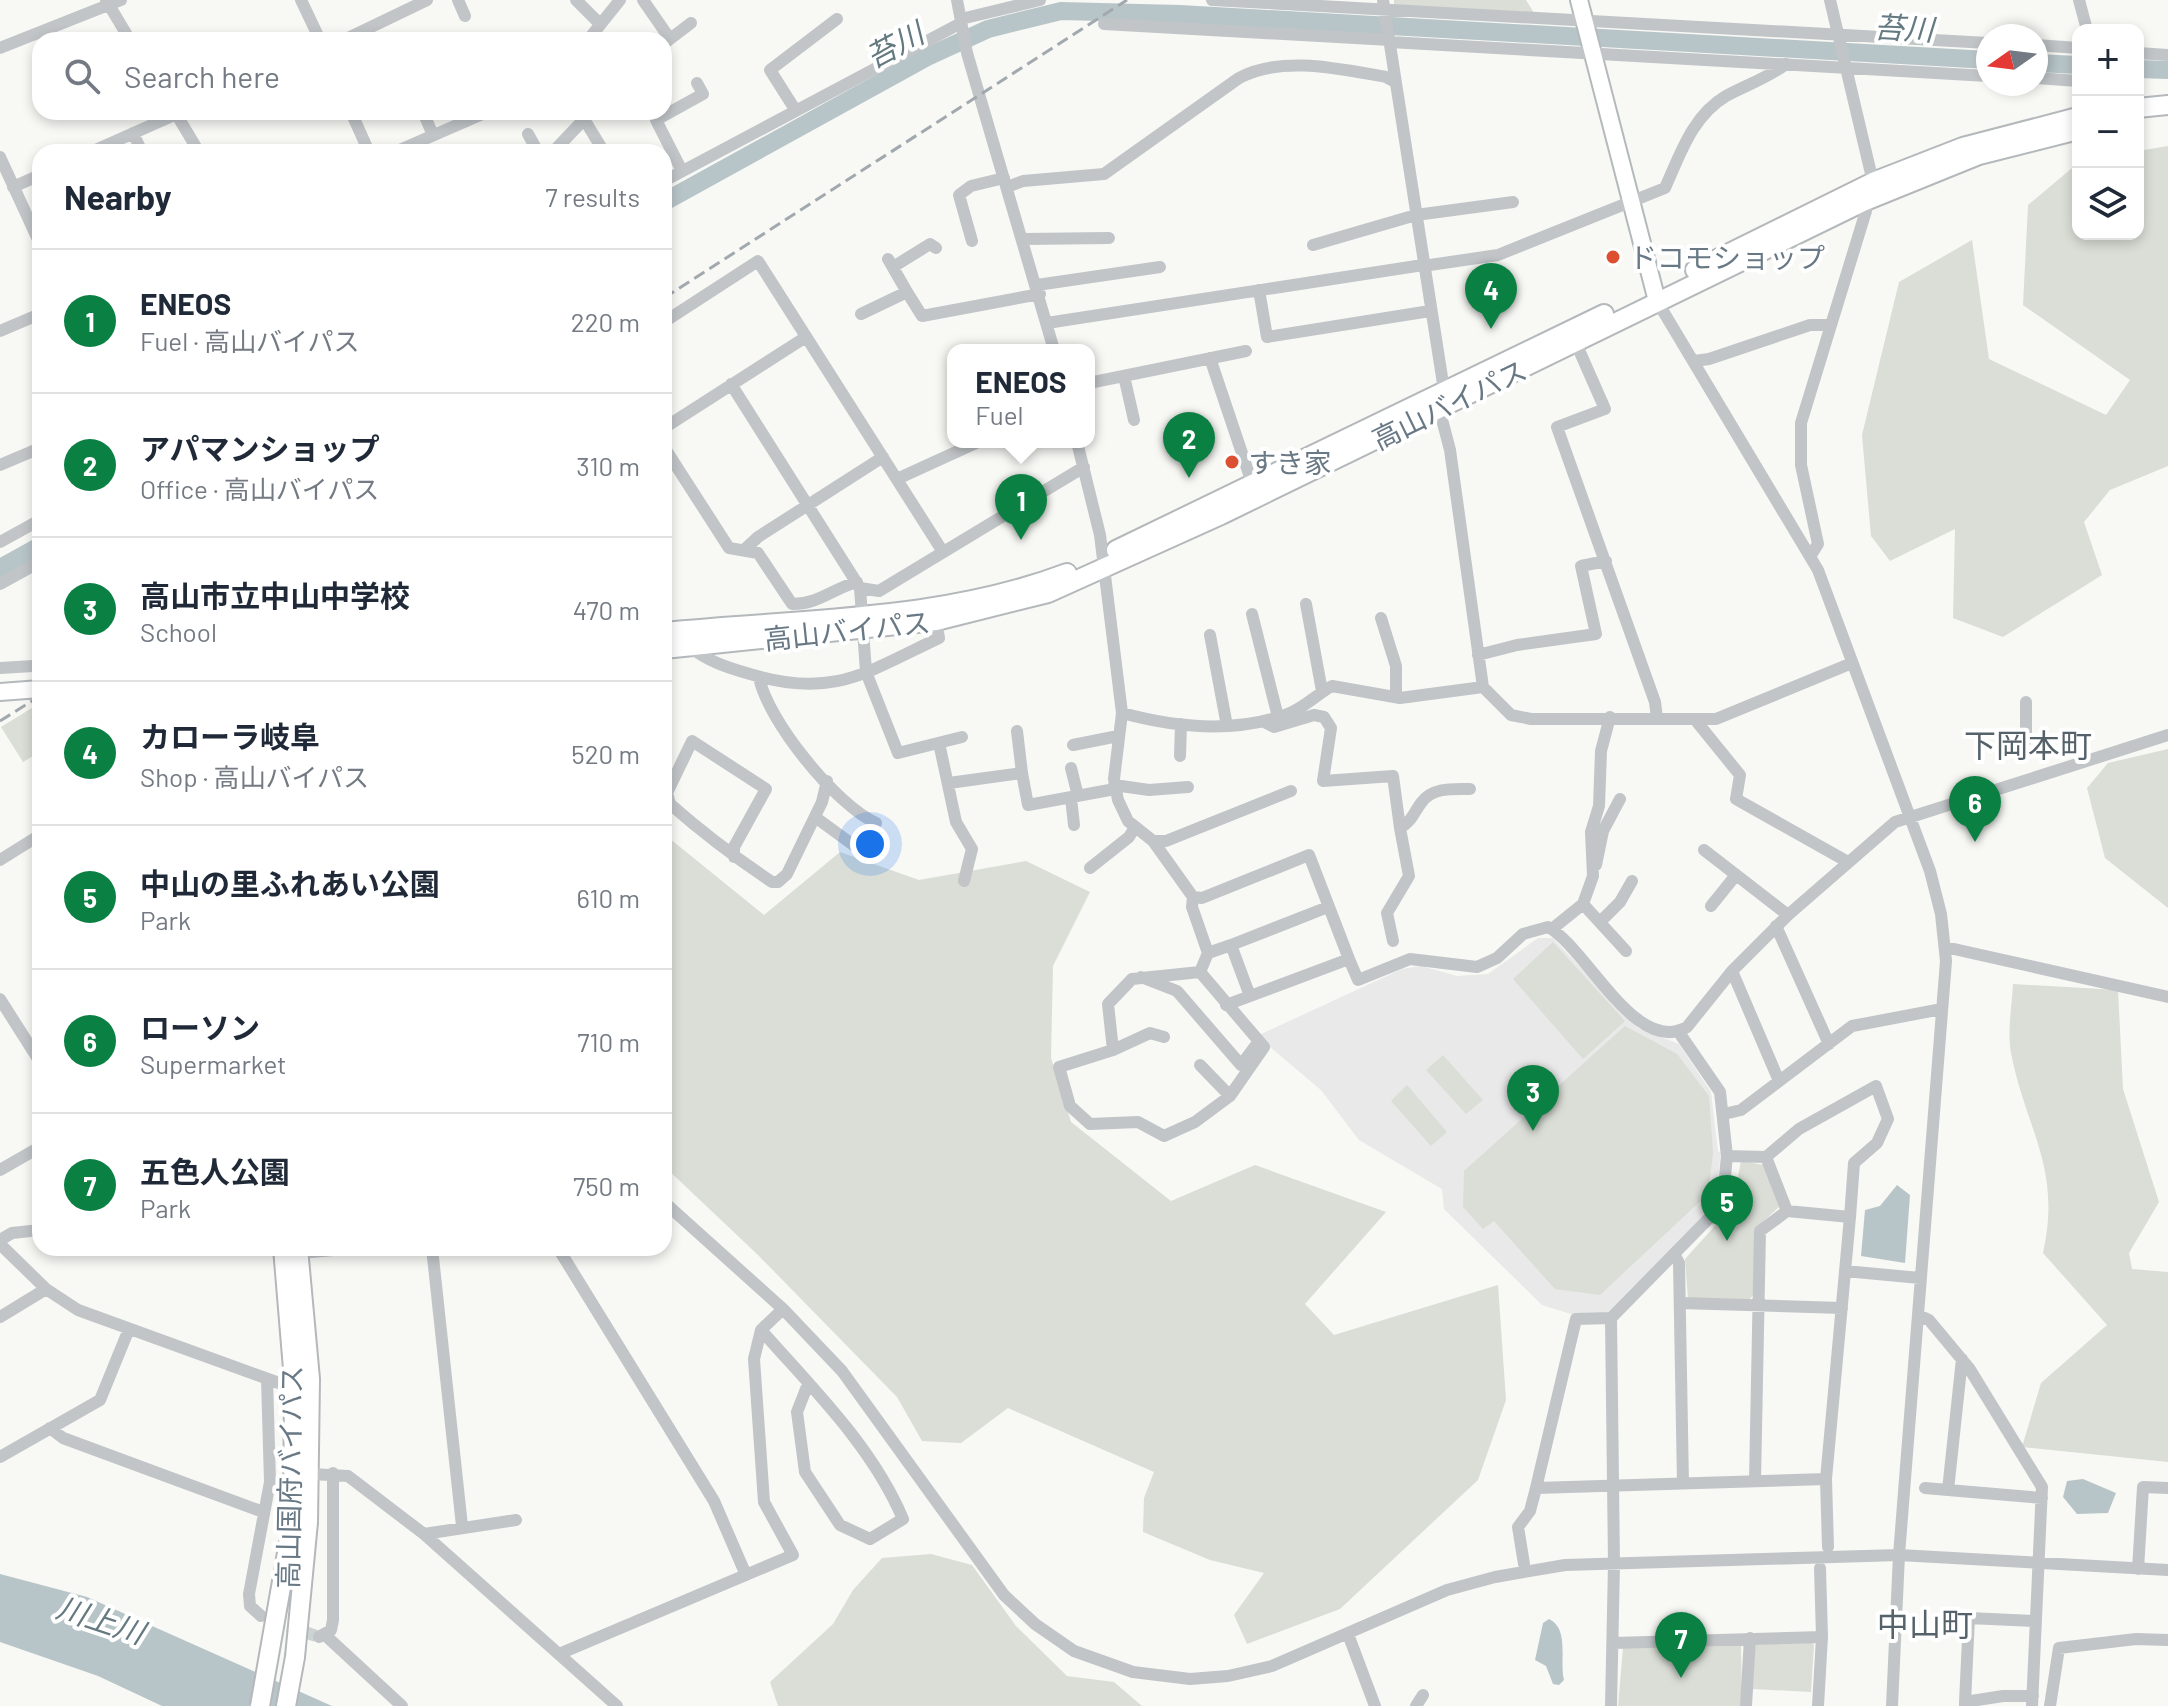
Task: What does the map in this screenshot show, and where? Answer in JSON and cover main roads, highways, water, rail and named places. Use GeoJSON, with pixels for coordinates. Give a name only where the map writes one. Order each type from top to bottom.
{"type":"FeatureCollection","features":[{"type":"Feature","properties":{"kind":"highway"},"geometry":{"type":"LineString","coordinates":[[2144,107],[2168,105]]}},
{"type":"Feature","properties":{"kind":"highway"},"geometry":{"type":"LineString","coordinates":[[2144,120],[2168,118]]}},
{"type":"Feature","properties":{"kind":"highway","name":"高山バイパス"},"geometry":{"type":"LineString","coordinates":[[1656,296],[1873,182],[1963,147],[2072,119]]}},
{"type":"Feature","properties":{"kind":"highway","name":"高山バイパス"},"geometry":{"type":"LineString","coordinates":[[672,632],[936,621],[1013,605],[1656,296],[1863,202],[1970,158],[2072,132]]}},
{"type":"Feature","properties":{"kind":"highway","name":"高山バイパス"},"geometry":{"type":"LineString","coordinates":[[672,648],[861,625],[976,601],[1103,563],[1252,483],[1442,399]]}},
{"type":"Feature","properties":{"kind":"highway","name":"高山国府バイパス"},"geometry":{"type":"LineString","coordinates":[[288,1706],[295,1657],[301,1521],[294,1381],[293,1256]]}},
{"type":"Feature","properties":{"kind":"highway","name":"高山国府バイパス"},"geometry":{"type":"LineString","coordinates":[[269,1706],[311,1474],[310,1379],[294,1256]]}},
{"type":"Feature","properties":{"kind":"highway"},"geometry":{"type":"LineString","coordinates":[[260,1706],[301,1521]]}},
{"type":"Feature","properties":{"kind":"main road"},"geometry":{"type":"LineString","coordinates":[[1579,0],[1656,296]]}},
{"type":"Feature","properties":{"kind":"main road"},"geometry":{"type":"LineString","coordinates":[[0,692],[32,690]]}},
{"type":"Feature","properties":{"kind":"water"},"geometry":{"type":"Polygon","coordinates":[[[1897,1185],[1910,1195],[1905,1263],[1861,1256],[1865,1210],[1880,1206],[1897,1185]]]}},
{"type":"Feature","properties":{"kind":"water"},"geometry":{"type":"Polygon","coordinates":[[[2083,1479],[2116,1493],[2108,1513],[2077,1514],[2063,1497],[2067,1481],[2083,1479]]]}},
{"type":"Feature","properties":{"kind":"water","name":"川上川"},"geometry":{"type":"Polygon","coordinates":[[[0,1574],[87,1597],[332,1706],[162,1706],[98,1676],[0,1642],[0,1574]]]}},
{"type":"Feature","properties":{"kind":"water"},"geometry":{"type":"Polygon","coordinates":[[[1549,1619],[1560,1630],[1562,1638],[1564,1680],[1559,1685],[1553,1684],[1546,1666],[1535,1660],[1543,1623],[1549,1619]]]}},
{"type":"Feature","properties":{"kind":"waterway","name":"苔川"},"geometry":{"type":"LineString","coordinates":[[672,198],[927,57],[988,29],[1061,11],[1180,14],[1976,59]]}},
{"type":"Feature","properties":{"kind":"waterway","name":"苔川"},"geometry":{"type":"LineString","coordinates":[[2048,64],[2072,65]]}},
{"type":"Feature","properties":{"kind":"waterway","name":"苔川"},"geometry":{"type":"LineString","coordinates":[[2144,69],[2168,70]]}},
{"type":"Feature","properties":{"kind":"waterway","name":"苔川"},"geometry":{"type":"LineString","coordinates":[[0,568],[32,550]]}},
{"type":"Feature","properties":{"kind":"tunnel"},"geometry":{"type":"LineString","coordinates":[[271,1620],[319,1637]]}},
{"type":"Feature","properties":{"kind":"railway"},"geometry":{"type":"LineString","coordinates":[[672,293],[1127,0]]}},
{"type":"Feature","properties":{"kind":"railway"},"geometry":{"type":"LineString","coordinates":[[0,721],[32,701]]}},
{"type":"Feature","properties":{"kind":"place","name":"ドコモショップ"},"geometry":{"type":"Point","coordinates":[1613,257]}},
{"type":"Feature","properties":{"kind":"place","name":"カローラ岐阜"},"geometry":{"type":"Point","coordinates":[1491,329]}},
{"type":"Feature","properties":{"kind":"place","name":"すき家"},"geometry":{"type":"Point","coordinates":[1232,462]}},
{"type":"Feature","properties":{"kind":"place","name":"アパマンショップ"},"geometry":{"type":"Point","coordinates":[1189,478]}},
{"type":"Feature","properties":{"kind":"place","name":"ENEOS"},"geometry":{"type":"Point","coordinates":[1021,540]}},
{"type":"Feature","properties":{"kind":"place","name":"ローソン"},"geometry":{"type":"Point","coordinates":[1975,842]}},
{"type":"Feature","properties":{"kind":"place","name":"高山市立中山中学校"},"geometry":{"type":"Point","coordinates":[1533,1131]}},
{"type":"Feature","properties":{"kind":"place","name":"中山の里ふれあい公園"},"geometry":{"type":"Point","coordinates":[1727,1241]}},
{"type":"Feature","properties":{"kind":"place","name":"五色人公園"},"geometry":{"type":"Point","coordinates":[1681,1678]}},
{"type":"Feature","properties":{"kind":"district","name":"下岡本町"},"geometry":{"type":"Point","coordinates":[2028,744]}},
{"type":"Feature","properties":{"kind":"district","name":"中山町"},"geometry":{"type":"Point","coordinates":[1925,1623]}}]}
